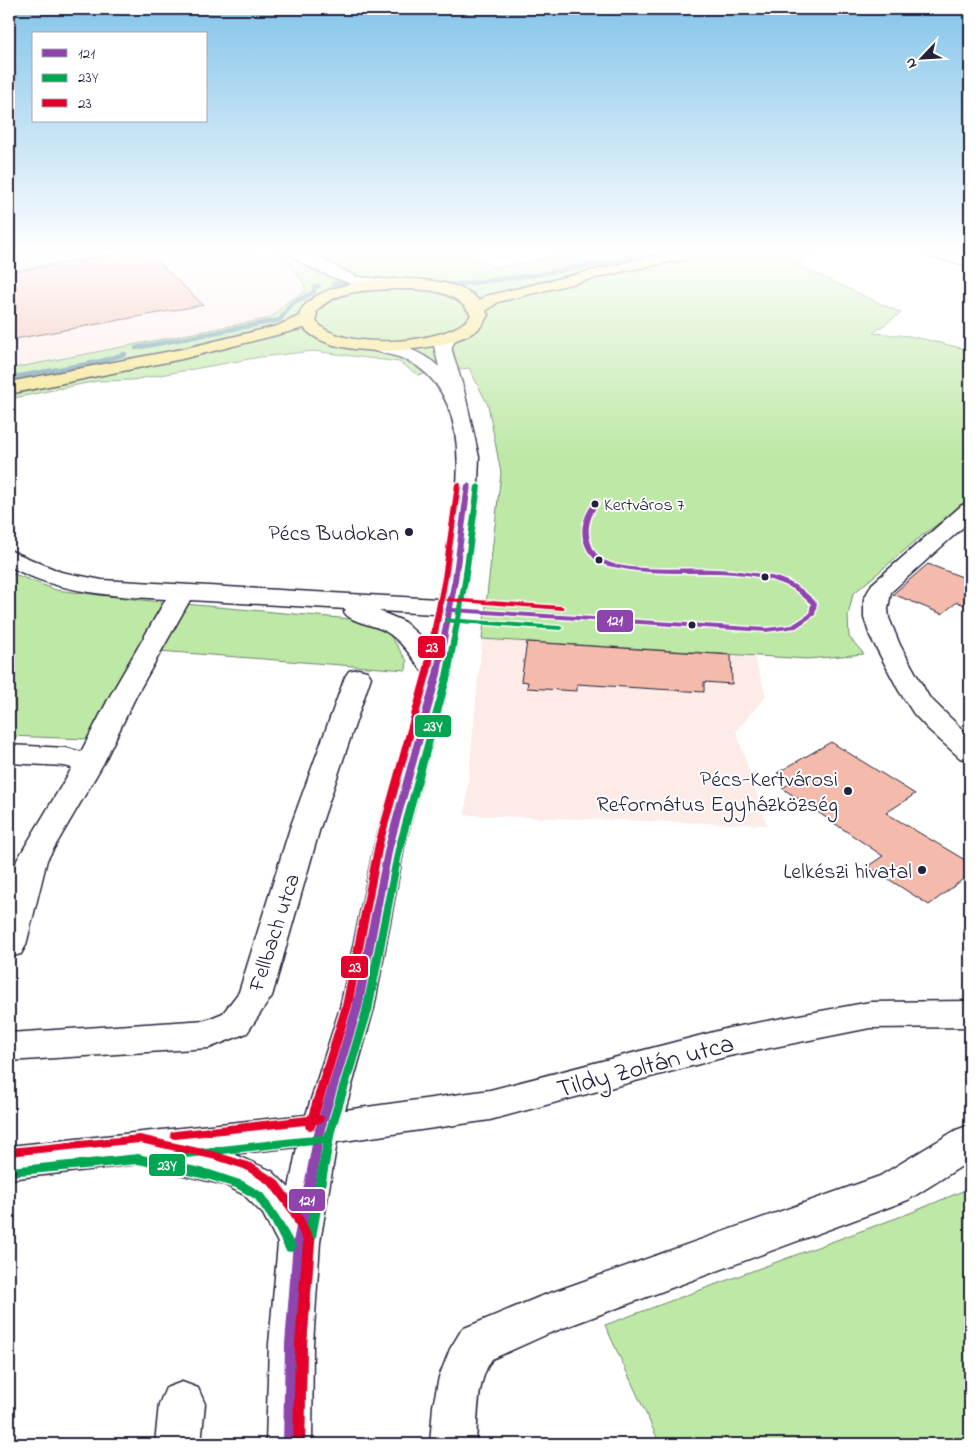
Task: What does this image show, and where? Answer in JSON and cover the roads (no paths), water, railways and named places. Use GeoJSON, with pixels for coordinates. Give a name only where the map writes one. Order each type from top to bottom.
{"type":"FeatureCollection","features":[{"type":"Feature","properties":{"kind":"main road"},"geometry":{"type":"LineString","coordinates":[[9,388],[182,354],[282,330],[302,322]]}},
{"type":"Feature","properties":{"kind":"main road"},"geometry":{"type":"LineString","coordinates":[[309,322],[317,332],[336,340]]}},
{"type":"Feature","properties":{"kind":"main road"},"geometry":{"type":"LineString","coordinates":[[182,354],[314,339],[336,340],[380,347],[412,346],[448,338],[473,325],[475,322]]}},
{"type":"Feature","properties":{"kind":"street"},"geometry":{"type":"LineString","coordinates":[[289,1444],[291,1344],[299,1242],[320,1129],[357,1008],[389,847],[437,674],[466,509],[469,457],[455,398],[455,390],[443,351],[443,346],[448,338]]}},
{"type":"Feature","properties":{"kind":"street"},"geometry":{"type":"LineString","coordinates":[[380,347],[421,361],[429,367],[455,398]]}},
{"type":"Feature","properties":{"kind":"street"},"geometry":{"type":"LineString","coordinates":[[970,510],[960,516],[927,549],[880,589],[875,600],[875,614],[880,633],[913,692],[940,726],[970,752]]}},
{"type":"Feature","properties":{"kind":"street"},"geometry":{"type":"LineString","coordinates":[[9,557],[44,573],[69,581],[131,589],[313,602],[449,607]]}},
{"type":"Feature","properties":{"kind":"street"},"geometry":{"type":"LineString","coordinates":[[9,945],[20,861],[89,764],[124,694],[182,592]]}},
{"type":"Feature","properties":{"kind":"street"},"geometry":{"type":"LineString","coordinates":[[313,602],[369,615],[394,625],[418,644],[437,674]]}},
{"type":"Feature","properties":{"kind":"street","name":"Fellbach utca"},"geometry":{"type":"LineString","coordinates":[[9,1047],[208,1034],[235,1023],[255,996],[305,828],[358,677]]}},
{"type":"Feature","properties":{"kind":"street"},"geometry":{"type":"LineString","coordinates":[[9,754],[66,757],[89,764]]}},
{"type":"Feature","properties":{"kind":"street","name":"Tildy Zoltán utca"},"geometry":{"type":"LineString","coordinates":[[9,1162],[320,1129],[490,1105],[729,1042],[870,1015],[970,1014]]}},
{"type":"Feature","properties":{"kind":"street"},"geometry":{"type":"LineString","coordinates":[[454,1444],[455,1406],[470,1351],[477,1344],[539,1317],[894,1188],[970,1141]]}},
{"type":"Feature","properties":{"kind":"street"},"geometry":{"type":"LineString","coordinates":[[139,1149],[213,1165],[243,1175],[266,1189],[284,1214],[299,1242]]}},
{"type":"Feature","properties":{"kind":"waterway"},"geometry":{"type":"LineString","coordinates":[[136,348],[271,322]]}},
{"type":"Feature","properties":{"kind":"waterway"},"geometry":{"type":"LineString","coordinates":[[9,378],[98,362],[125,354]]}},
{"type":"Feature","properties":{"kind":"place","name":"Kertváros 7"},"geometry":{"type":"Point","coordinates":[595,504]}},
{"type":"Feature","properties":{"kind":"place","name":"Pécs Budokan"},"geometry":{"type":"Point","coordinates":[409,532]}},
{"type":"Feature","properties":{"kind":"place","name":"Pécs-Kertvárosi Református Egyházközség"},"geometry":{"type":"Point","coordinates":[848,791]}},
{"type":"Feature","properties":{"kind":"place","name":"Lelkészi hivatal"},"geometry":{"type":"Point","coordinates":[922,870]}}]}
